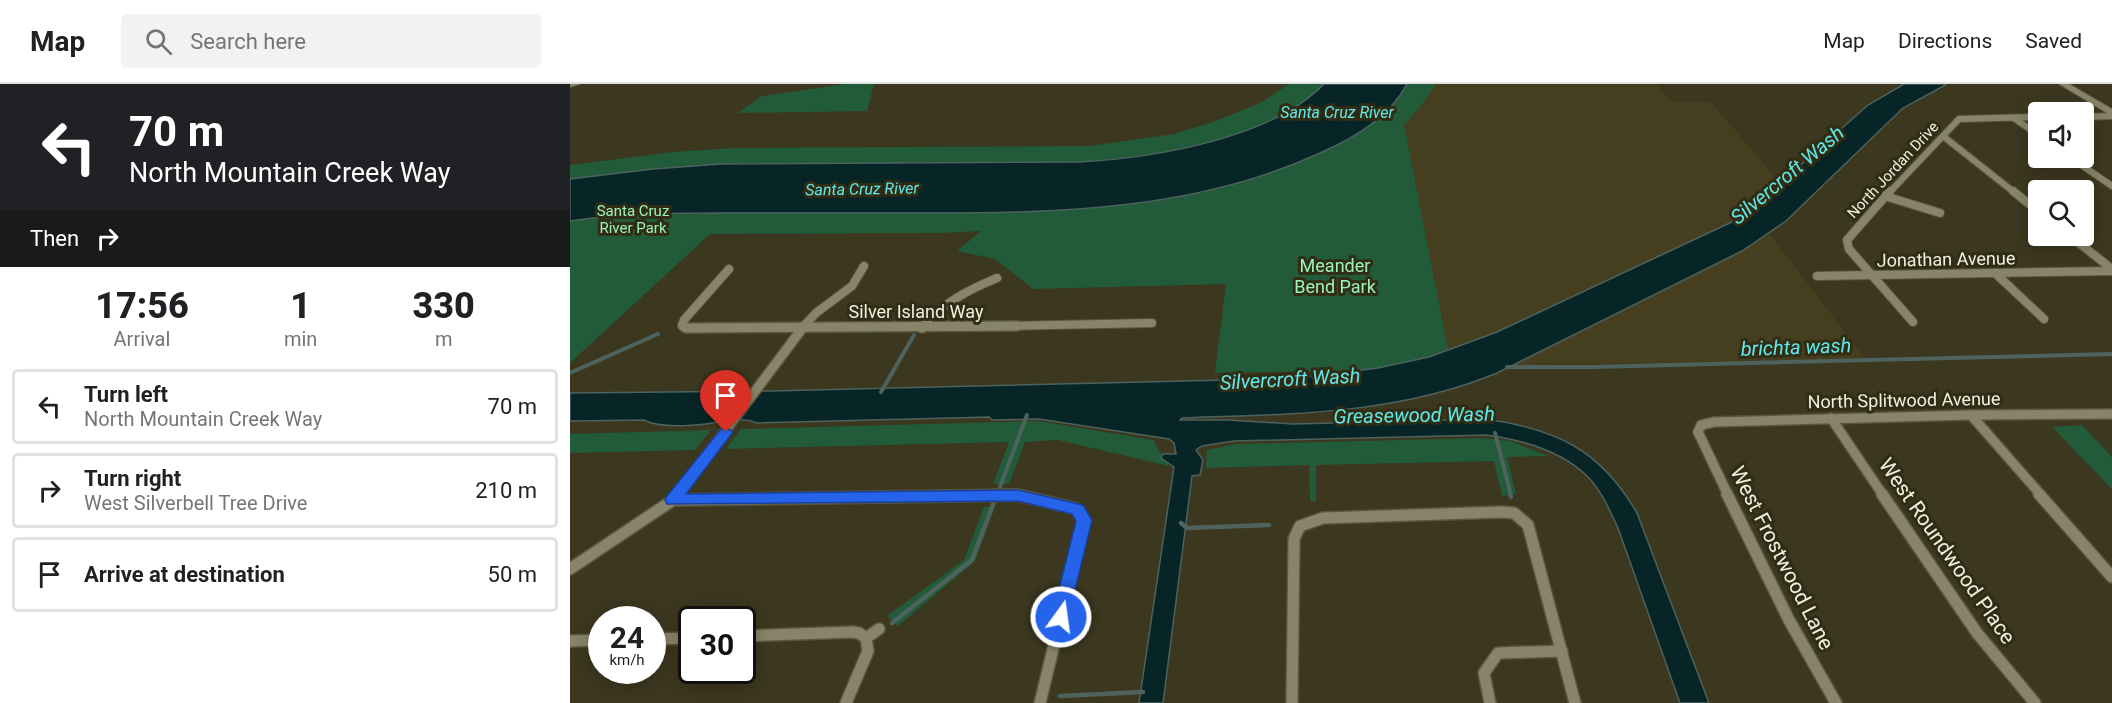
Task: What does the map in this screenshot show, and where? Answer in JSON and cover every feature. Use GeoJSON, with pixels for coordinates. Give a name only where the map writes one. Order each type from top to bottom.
{"type":"FeatureCollection","features":[{"type":"Feature","properties":{"kind":"main road"},"geometry":{"type":"LineString","coordinates":[[570,85],[576,84]]}},
{"type":"Feature","properties":{"kind":"main road"},"geometry":{"type":"LineString","coordinates":[[2063,84],[2112,115]]}},
{"type":"Feature","properties":{"kind":"street"},"geometry":{"type":"LineString","coordinates":[[2094,116],[2112,115]]}},
{"type":"Feature","properties":{"kind":"street"},"geometry":{"type":"LineString","coordinates":[[2101,116],[2112,123]]}},
{"type":"Feature","properties":{"kind":"street","name":"North Jordan Drive"},"geometry":{"type":"LineString","coordinates":[[1871,276],[1849,249],[1847,240],[1959,119],[2028,117]]}},
{"type":"Feature","properties":{"kind":"street"},"geometry":{"type":"LineString","coordinates":[[2014,118],[2028,128]]}},
{"type":"Feature","properties":{"kind":"street"},"geometry":{"type":"LineString","coordinates":[[1943,136],[2028,203]]}},
{"type":"Feature","properties":{"kind":"street"},"geometry":{"type":"LineString","coordinates":[[2086,168],[2112,186]]}},
{"type":"Feature","properties":{"kind":"street"},"geometry":{"type":"LineString","coordinates":[[1886,196],[1940,213]]}},
{"type":"Feature","properties":{"kind":"street"},"geometry":{"type":"LineString","coordinates":[[2082,246],[2112,270]]}},
{"type":"Feature","properties":{"kind":"street"},"geometry":{"type":"LineString","coordinates":[[570,569],[673,500],[802,328],[816,313],[852,286],[864,266]]}},
{"type":"Feature","properties":{"kind":"street","name":"Silver Island Way"},"geometry":{"type":"LineString","coordinates":[[729,269],[689,313],[681,326],[694,329],[922,328],[1152,323]]}},
{"type":"Feature","properties":{"kind":"street","name":"Jonathan Avenue"},"geometry":{"type":"LineString","coordinates":[[1817,276],[2112,270]]}},
{"type":"Feature","properties":{"kind":"street"},"geometry":{"type":"LineString","coordinates":[[1995,273],[2044,319]]}},
{"type":"Feature","properties":{"kind":"street"},"geometry":{"type":"LineString","coordinates":[[1871,276],[1913,322]]}},
{"type":"Feature","properties":{"kind":"street"},"geometry":{"type":"LineString","coordinates":[[922,328],[946,302],[997,278]]}},
{"type":"Feature","properties":{"kind":"street","name":"North Splitwood Avenue"},"geometry":{"type":"LineString","coordinates":[[1697,426],[1714,422],[1831,418],[2112,414]]}},
{"type":"Feature","properties":{"kind":"street"},"geometry":{"type":"LineString","coordinates":[[1971,415],[2112,577]]}},
{"type":"Feature","properties":{"kind":"street","name":"West Roundwood Place"},"geometry":{"type":"LineString","coordinates":[[1831,418],[1977,633],[2035,703]]}},
{"type":"Feature","properties":{"kind":"street","name":"West Frostwood Lane"},"geometry":{"type":"LineString","coordinates":[[1697,426],[1702,443],[1784,610],[1836,703]]}},
{"type":"Feature","properties":{"kind":"street"},"geometry":{"type":"LineString","coordinates":[[673,500],[1018,495],[1064,504],[1085,513],[1040,703]]}},
{"type":"Feature","properties":{"kind":"street"},"geometry":{"type":"LineString","coordinates":[[1292,703],[1296,522],[1323,518],[1501,512],[1525,517],[1533,538],[1575,703]]}},
{"type":"Feature","properties":{"kind":"street"},"geometry":{"type":"LineString","coordinates":[[866,638],[879,629]]}},
{"type":"Feature","properties":{"kind":"street"},"geometry":{"type":"LineString","coordinates":[[756,635],[852,632],[859,633],[866,638],[868,651],[846,703]]}},
{"type":"Feature","properties":{"kind":"street"},"geometry":{"type":"LineString","coordinates":[[570,641],[588,640]]}},
{"type":"Feature","properties":{"kind":"street"},"geometry":{"type":"LineString","coordinates":[[1490,703],[1484,672],[1498,653],[1562,651]]}},
{"type":"Feature","properties":{"kind":"shaded area"},"geometry":{"type":"Polygon","coordinates":[[[1436,84],[1657,84],[1672,102],[1711,102],[1797,203],[1766,229],[1866,360],[1523,365],[1452,369],[1404,125],[1436,84]]]}},
{"type":"Feature","properties":{"kind":"green space"},"geometry":{"type":"Polygon","coordinates":[[[846,84],[874,84],[867,111],[738,113],[762,96],[846,84]]]}},
{"type":"Feature","properties":{"kind":"green space"},"geometry":{"type":"Polygon","coordinates":[[[1289,84],[1436,84],[1404,125],[1452,369],[1215,373],[1226,284],[1033,289],[995,259],[957,251],[981,231],[710,234],[570,363],[570,165],[673,152],[735,148],[1089,146],[1174,134],[1216,121],[1260,103],[1289,84]]]}},
{"type":"Feature","properties":{"kind":"green space"},"geometry":{"type":"Polygon","coordinates":[[[1039,421],[1153,440],[1169,466],[1058,440],[1025,442],[1009,484],[993,484],[1009,442],[726,449],[741,429],[1039,421]]]}},
{"type":"Feature","properties":{"kind":"green space"},"geometry":{"type":"Polygon","coordinates":[[[2082,425],[2112,457],[2112,489],[2052,427],[2082,425]]]}},
{"type":"Feature","properties":{"kind":"green space"},"geometry":{"type":"Polygon","coordinates":[[[711,430],[695,450],[570,453],[570,434],[711,430]]]}},
{"type":"Feature","properties":{"kind":"green space"},"geometry":{"type":"Polygon","coordinates":[[[1483,438],[1510,441],[1548,456],[1507,457],[1516,494],[1502,496],[1494,461],[1316,465],[1316,502],[1310,501],[1309,465],[1206,468],[1207,450],[1236,444],[1483,438]]]}},
{"type":"Feature","properties":{"kind":"green space"},"geometry":{"type":"Polygon","coordinates":[[[984,507],[995,507],[975,561],[898,626],[887,616],[964,560],[984,507]]]}},
{"type":"Feature","properties":{"kind":"water","name":"Santa Cruz River"},"geometry":{"type":"Polygon","coordinates":[[[1324,84],[1407,84],[1381,117],[1358,134],[1333,147],[1274,172],[1178,197],[1130,204],[1032,212],[680,213],[570,221],[570,179],[721,164],[1079,162],[1141,156],[1209,142],[1243,132],[1274,119],[1301,103],[1324,84]]]}},
{"type":"Feature","properties":{"kind":"water","name":"Silvercroft Wash"},"geometry":{"type":"Polygon","coordinates":[[[1904,84],[1947,84],[1903,108],[1786,221],[1742,251],[1497,373],[1459,387],[1381,405],[1302,413],[1182,418],[1180,420],[1293,424],[1485,419],[1534,429],[1574,446],[1608,473],[1637,513],[1709,703],[1680,703],[1618,528],[1594,483],[1579,469],[1555,454],[1514,440],[1486,435],[1234,441],[1202,446],[1196,450],[1203,460],[1200,475],[1192,476],[1163,703],[1139,703],[1174,467],[1161,458],[1163,454],[1176,454],[1174,443],[1169,439],[1039,419],[992,420],[989,417],[757,423],[738,420],[682,426],[650,423],[644,420],[570,421],[570,393],[771,391],[1227,380],[1315,376],[1378,368],[1429,357],[1497,332],[1736,220],[1868,105],[1904,84]]]}},
{"type":"Feature","properties":{"kind":"waterway"},"geometry":{"type":"LineString","coordinates":[[570,373],[658,334]]}},
{"type":"Feature","properties":{"kind":"waterway"},"geometry":{"type":"LineString","coordinates":[[881,392],[914,335]]}},
{"type":"Feature","properties":{"kind":"waterway","name":"brichta wash"},"geometry":{"type":"LineString","coordinates":[[1507,367],[1593,367],[2112,354]]}},
{"type":"Feature","properties":{"kind":"waterway"},"geometry":{"type":"LineString","coordinates":[[997,495],[1027,415]]}},
{"type":"Feature","properties":{"kind":"waterway","name":"Greasewood Wash"},"geometry":{"type":"LineString","coordinates":[[1495,433],[1511,495]]}},
{"type":"Feature","properties":{"kind":"waterway"},"geometry":{"type":"LineString","coordinates":[[892,623],[972,560],[997,494]]}},
{"type":"Feature","properties":{"kind":"waterway"},"geometry":{"type":"LineString","coordinates":[[1181,523],[1187,528],[1269,525]]}},
{"type":"Feature","properties":{"kind":"waterway"},"geometry":{"type":"LineString","coordinates":[[1060,696],[1143,692]]}},
{"type":"Feature","properties":{"kind":"route"},"geometry":{"type":"LineString","coordinates":[[726,432],[673,500],[1018,495],[1064,504],[1077,509],[1084,520],[1061,617]]}},
{"type":"Feature","properties":{"kind":"park label","name":"Santa Cruz River Park"},"geometry":{"type":"Point","coordinates":[633,220]}},
{"type":"Feature","properties":{"kind":"park label","name":"Meander Bend Park"},"geometry":{"type":"Point","coordinates":[1335,276]}}]}
